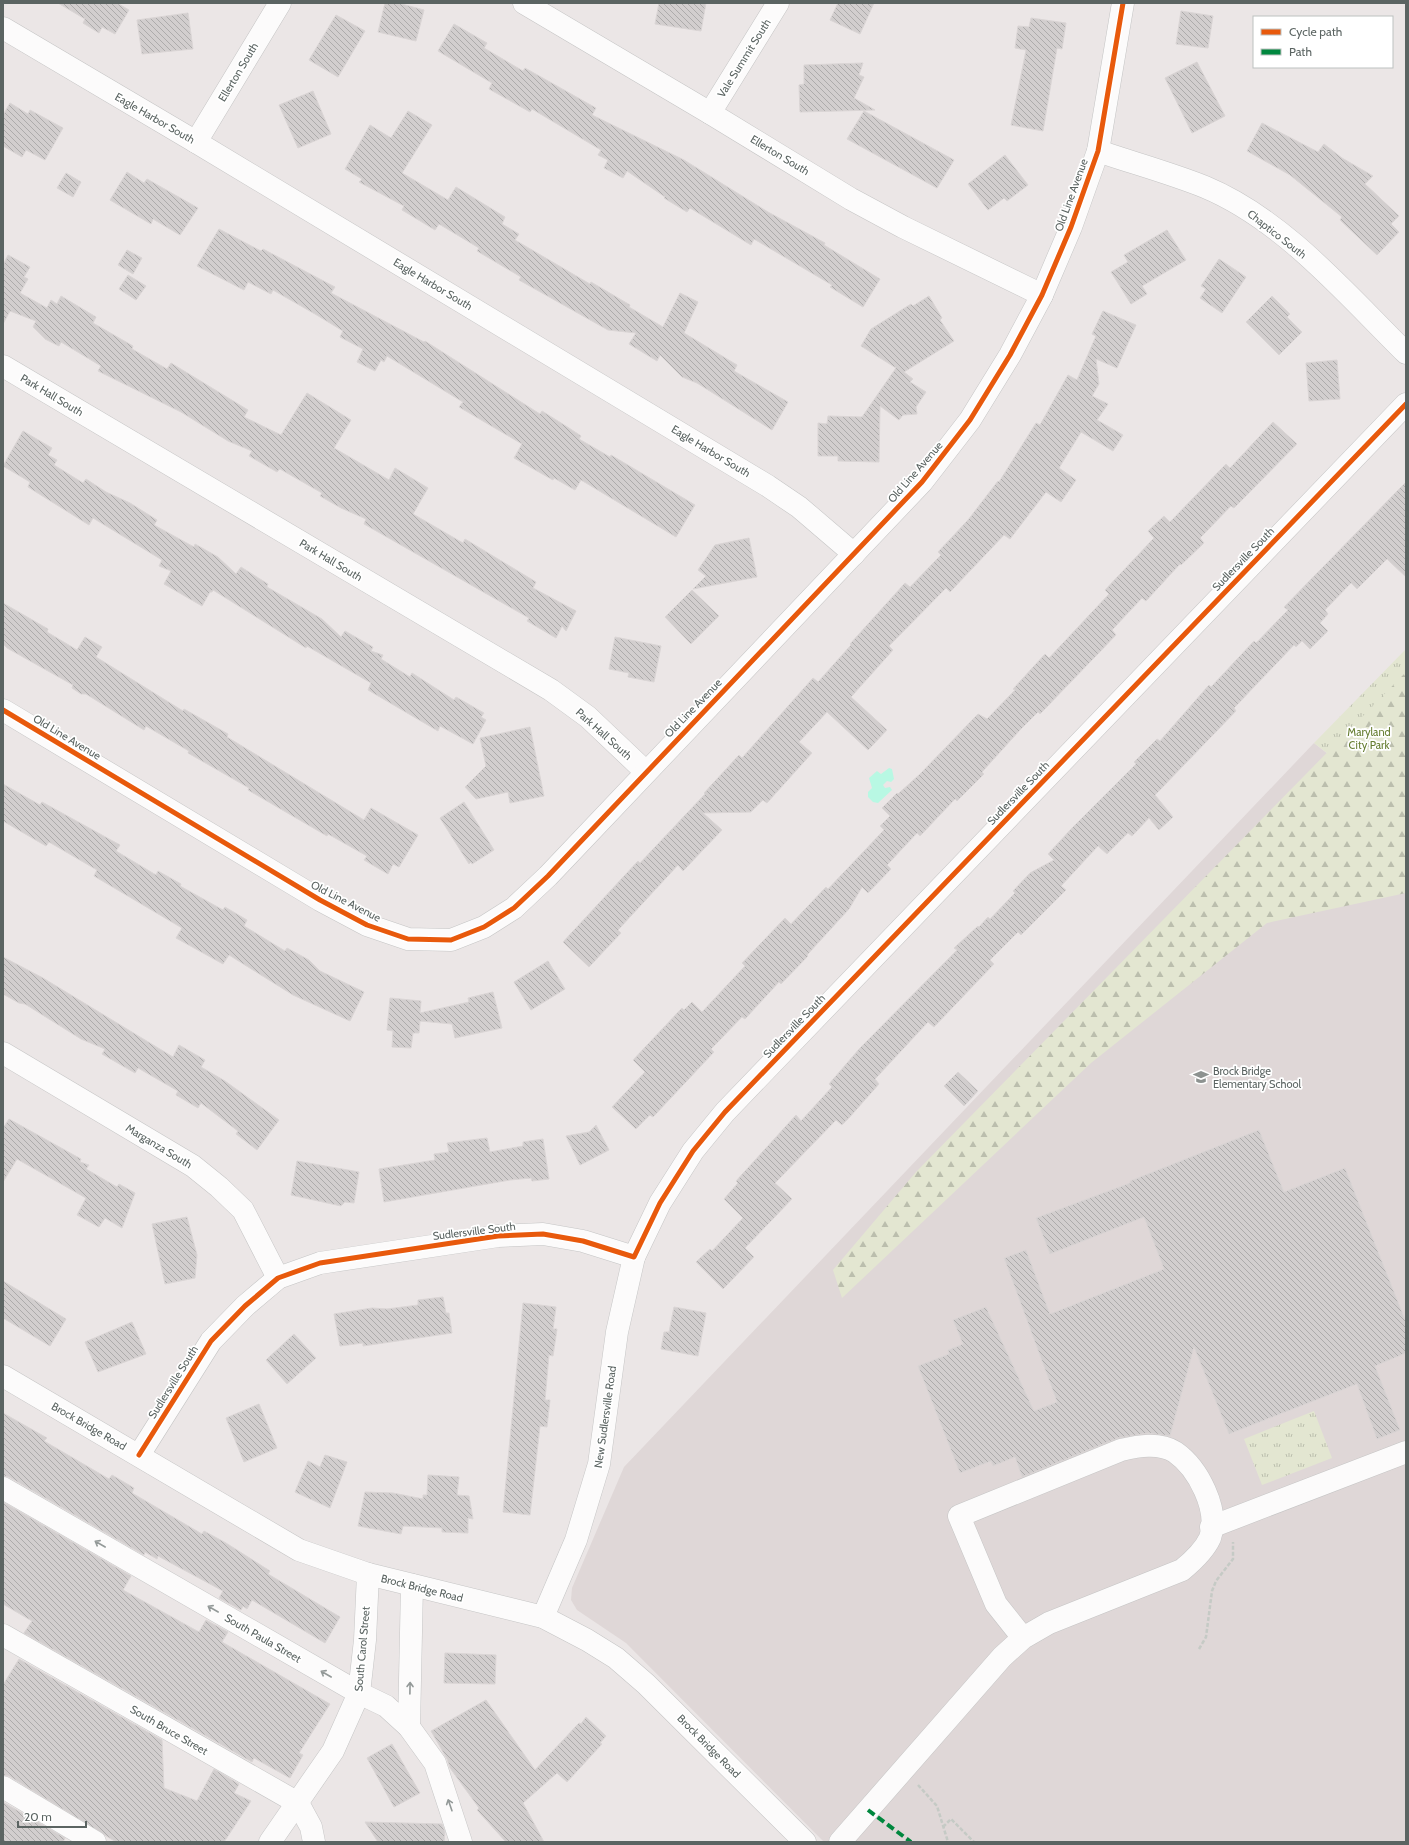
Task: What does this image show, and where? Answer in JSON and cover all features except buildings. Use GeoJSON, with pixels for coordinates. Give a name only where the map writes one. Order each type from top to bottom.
{"type":"FeatureCollection","features":[{"type":"Feature","properties":{"kind":"street","name":"Ellerton South"},"geometry":{"type":"LineString","coordinates":[[196,142],[280,3]]}},
{"type":"Feature","properties":{"kind":"street","name":"Ellerton South"},"geometry":{"type":"LineString","coordinates":[[524,3],[896,224],[1042,295]]}},
{"type":"Feature","properties":{"kind":"street","name":"Vale Summit South"},"geometry":{"type":"LineString","coordinates":[[710,113],[778,3]]}},
{"type":"Feature","properties":{"kind":"street","name":"Old Line Avenue"},"geometry":{"type":"LineString","coordinates":[[3,710],[320,900],[367,925],[408,939],[451,940],[484,927],[514,908],[548,876],[922,482],[970,420],[1010,355],[1042,295],[1071,227],[1098,151],[1123,3]]}},
{"type":"Feature","properties":{"kind":"street","name":"Eagle Harbor South"},"geometry":{"type":"LineString","coordinates":[[3,28],[196,142],[768,486],[800,507],[854,554]]}},
{"type":"Feature","properties":{"kind":"street","name":"Chaptico South"},"geometry":{"type":"LineString","coordinates":[[1098,151],[1205,187],[1253,214],[1297,246],[1406,353]]}},
{"type":"Feature","properties":{"kind":"street","name":"Park Hall South"},"geometry":{"type":"LineString","coordinates":[[3,366],[551,690],[588,718],[646,772]]}},
{"type":"Feature","properties":{"kind":"street","name":"Sudlersville South"},"geometry":{"type":"LineString","coordinates":[[139,1455],[211,1341],[245,1306],[278,1278],[320,1263],[498,1236],[543,1234],[583,1241],[634,1257],[660,1203],[693,1151],[725,1112],[1406,404]]}},
{"type":"Feature","properties":{"kind":"street","name":"Marganza South"},"geometry":{"type":"LineString","coordinates":[[3,1053],[193,1166],[219,1186],[243,1210],[278,1278]]}},
{"type":"Feature","properties":{"kind":"street","name":"New Sudlersville Road"},"geometry":{"type":"LineString","coordinates":[[543,1617],[576,1540],[599,1464],[617,1332],[634,1257]]}},
{"type":"Feature","properties":{"kind":"street","name":"Brock Bridge Road"},"geometry":{"type":"LineString","coordinates":[[3,1376],[299,1550],[368,1574],[543,1617],[587,1640],[616,1658],[646,1684],[805,1842]]}},
{"type":"Feature","properties":{"kind":"street"},"geometry":{"type":"LineString","coordinates":[[1023,1638],[996,1604],[959,1516],[1121,1450],[1142,1445],[1159,1446],[1174,1452],[1187,1464],[1202,1484],[1209,1499],[1213,1517],[1218,1524]]}},
{"type":"Feature","properties":{"kind":"street"},"geometry":{"type":"LineString","coordinates":[[840,1842],[1002,1658],[1023,1638],[1049,1623],[1182,1570],[1199,1555],[1218,1524],[1406,1452]]}},
{"type":"Feature","properties":{"kind":"street","name":"South Paula Street"},"geometry":{"type":"LineString","coordinates":[[3,1488],[359,1693],[386,1706],[409,1727],[435,1763],[462,1842]]}},
{"type":"Feature","properties":{"kind":"street","name":"South Carol Street"},"geometry":{"type":"LineString","coordinates":[[270,1842],[333,1752],[359,1693],[365,1640],[368,1574]]}},
{"type":"Feature","properties":{"kind":"street"},"geometry":{"type":"LineString","coordinates":[[409,1727],[412,1585]]}},
{"type":"Feature","properties":{"kind":"street","name":"South Bruce Street"},"geometry":{"type":"LineString","coordinates":[[3,1634],[298,1804]]}},
{"type":"Feature","properties":{"kind":"street"},"geometry":{"type":"LineString","coordinates":[[3,1787],[96,1842]]}},
{"type":"Feature","properties":{"kind":"street"},"geometry":{"type":"LineString","coordinates":[[298,1804],[311,1827],[314,1842]]}},
{"type":"Feature","properties":{"kind":"path"},"geometry":{"type":"LineString","coordinates":[[1199,1649],[1206,1637],[1212,1591],[1216,1580],[1233,1559],[1234,1549],[1232,1538],[1218,1524]]}},
{"type":"Feature","properties":{"kind":"path"},"geometry":{"type":"LineString","coordinates":[[902,1771],[923,1789],[936,1806],[948,1842]]}},
{"type":"Feature","properties":{"kind":"path"},"geometry":{"type":"LineString","coordinates":[[943,1827],[951,1819],[974,1842]]}},
{"type":"Feature","properties":{"kind":"shaded area","name":"Brock Bridge Elementary School"},"geometry":{"type":"Polygon","coordinates":[[[1314,743],[1406,815],[1406,1842],[824,1842],[626,1643],[577,1610],[571,1600],[572,1588],[624,1467],[1314,743]]]}},
{"type":"Feature","properties":{"kind":"shaded area"},"geometry":{"type":"Polygon","coordinates":[[[889,768],[892,769],[894,779],[891,782],[887,781],[883,785],[885,788],[890,787],[892,790],[878,803],[873,802],[868,797],[868,792],[872,788],[869,778],[877,771],[881,774],[889,768]]]}},
{"type":"Feature","properties":{"kind":"green space","name":"Maryland City Park"},"geometry":{"type":"Polygon","coordinates":[[[1406,649],[1406,815],[1314,743],[1406,649]]]}},
{"type":"Feature","properties":{"kind":"green space"},"geometry":{"type":"Polygon","coordinates":[[[1406,672],[1406,893],[1267,923],[1091,1063],[842,1298],[833,1270],[916,1172],[1406,672]]]}},
{"type":"Feature","properties":{"kind":"green space"},"geometry":{"type":"Polygon","coordinates":[[[1314,1411],[1332,1458],[1262,1485],[1244,1439],[1314,1411]]]}},
{"type":"Feature","properties":{"kind":"marked path"},"geometry":{"type":"LineString","coordinates":[[868,1810],[911,1842]]}},
{"type":"Feature","properties":{"kind":"cycle path"},"geometry":{"type":"LineString","coordinates":[[3,710],[320,900],[367,925],[408,939],[451,940],[484,927],[514,908],[548,876],[922,482],[970,420],[1010,355],[1042,295],[1071,227],[1098,151],[1123,3]]}},
{"type":"Feature","properties":{"kind":"cycle path"},"geometry":{"type":"LineString","coordinates":[[139,1455],[211,1341],[245,1306],[278,1278],[320,1263],[498,1236],[543,1234],[583,1241],[634,1257],[660,1203],[693,1151],[725,1112],[1406,404]]}},
{"type":"Feature","properties":{"kind":"place","name":"Brock Bridge Elementary School"},"geometry":{"type":"Point","coordinates":[1201,1077]}}]}
